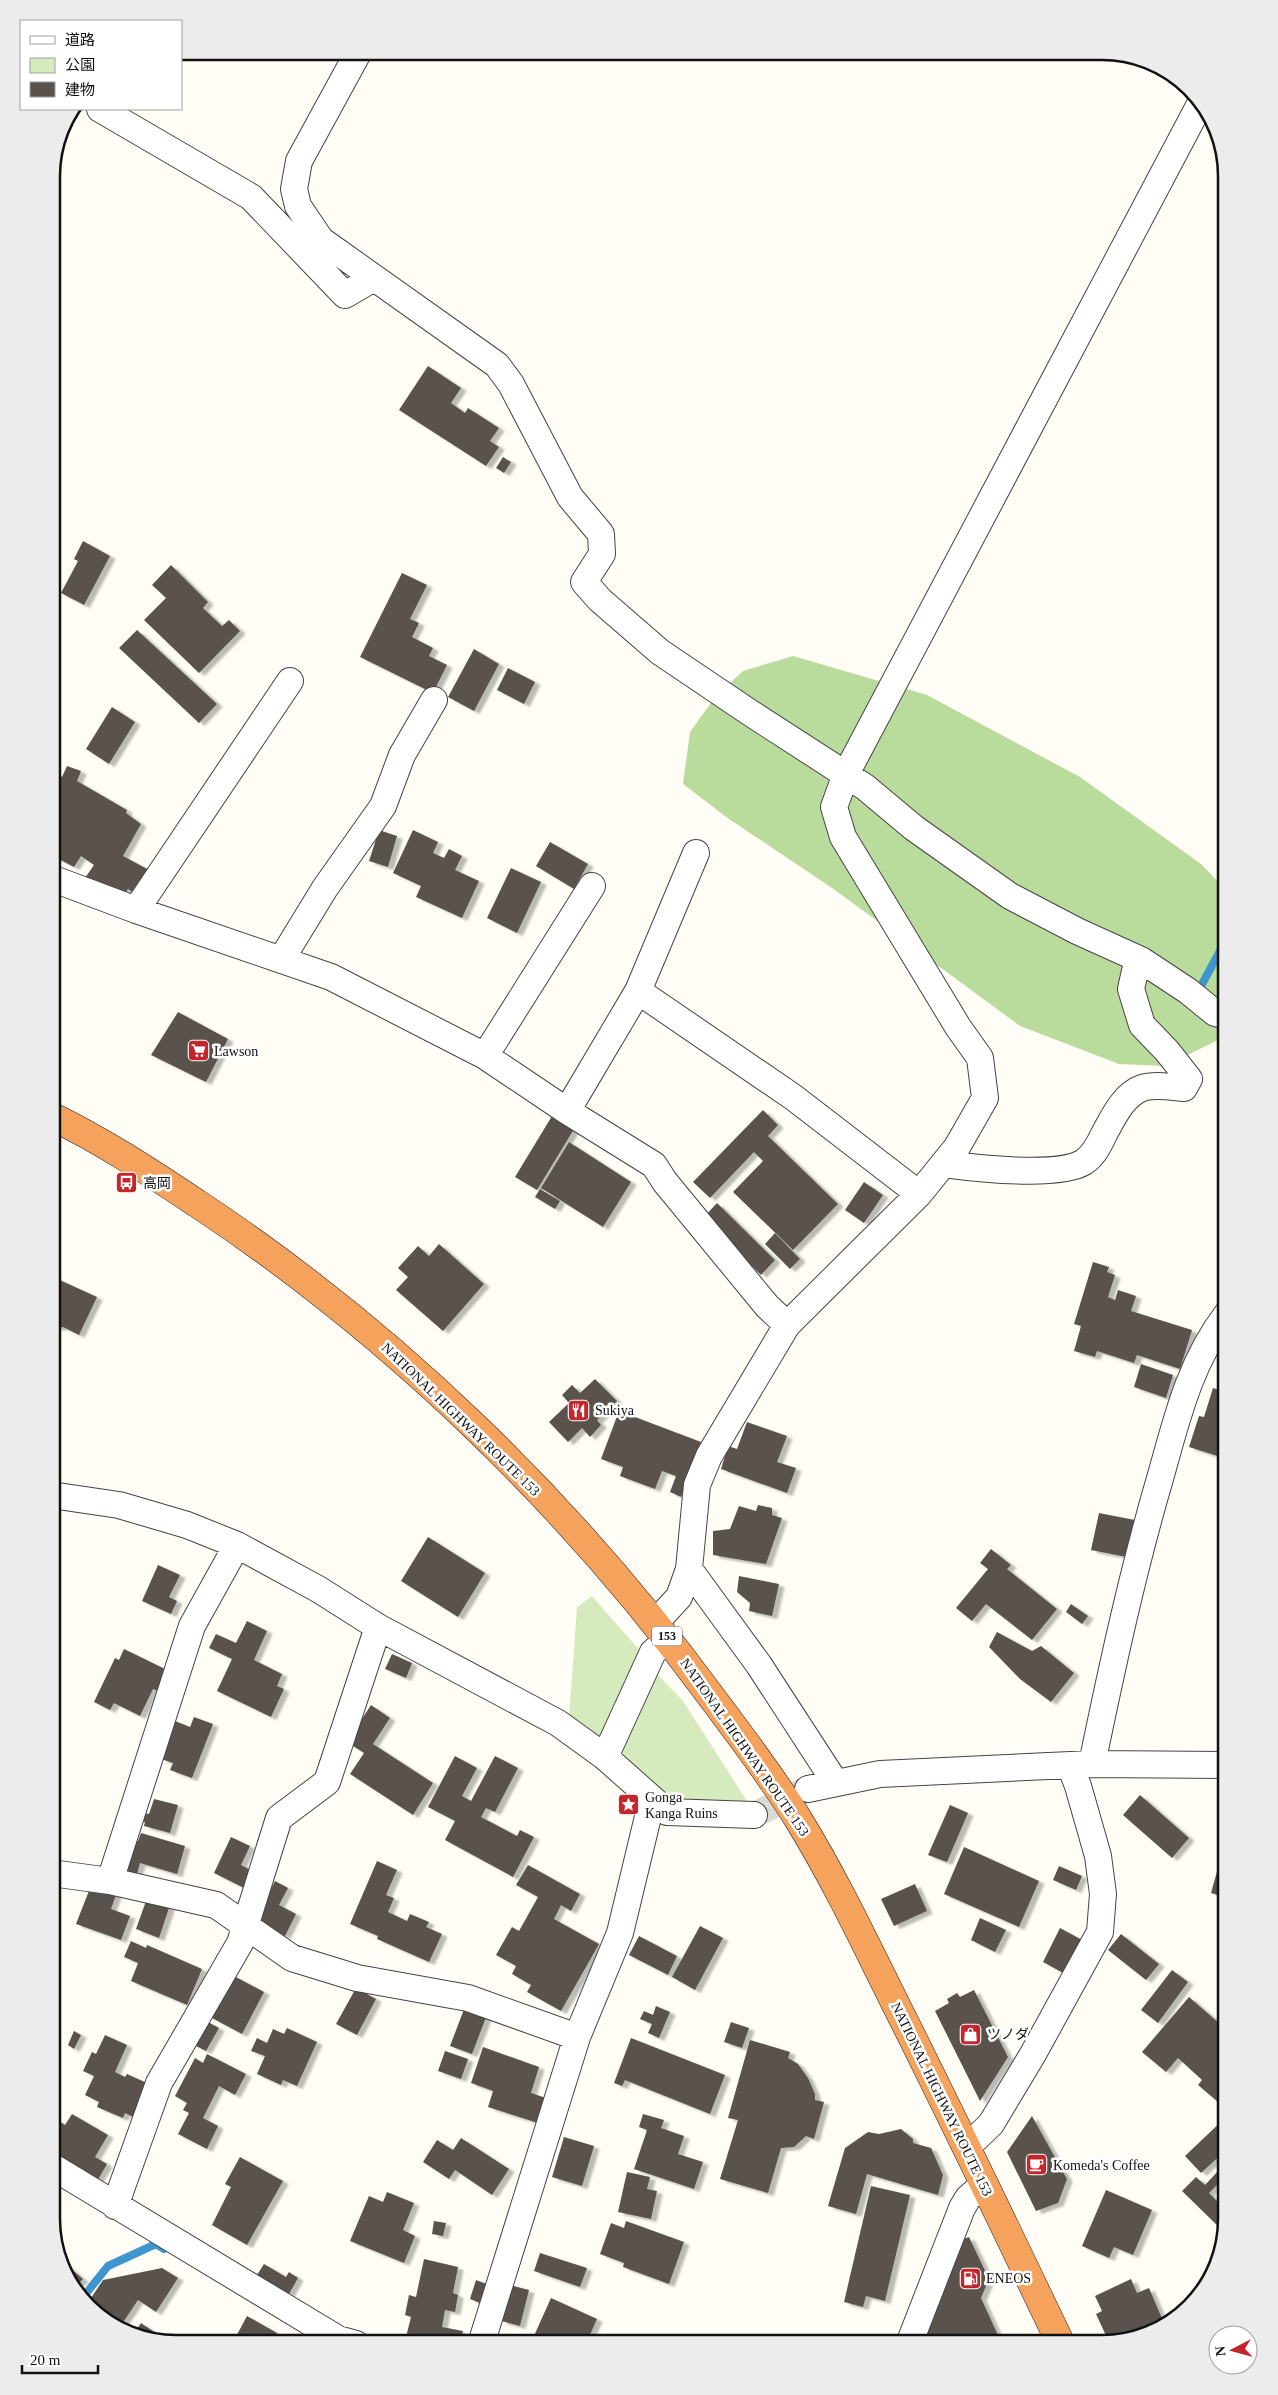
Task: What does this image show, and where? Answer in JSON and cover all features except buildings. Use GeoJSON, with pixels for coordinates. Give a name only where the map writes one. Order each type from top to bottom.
{"type":"FeatureCollection","features":[{"type":"Feature","properties":{"kind":"highway","name":"NATIONAL HIGHWAY ROUTE 153"},"geometry":{"type":"LineString","coordinates":[[60,1121],[149,1172],[217,1217],[279,1260],[349,1314],[410,1367],[505,1456],[663,1630],[795,1814],[826,1867],[967,2147],[1057,2335]]}},
{"type":"Feature","properties":{"kind":"street"},"geometry":{"type":"LineString","coordinates":[[354,60],[299,161],[294,189],[298,206],[321,240],[497,365],[511,384],[570,497],[601,534],[602,554],[584,582],[600,600],[660,652],[885,801],[914,828],[1010,896],[1077,931],[1141,960],[1218,1014]]}},
{"type":"Feature","properties":{"kind":"street"},"geometry":{"type":"LineString","coordinates":[[102,110],[251,197],[346,295],[374,278]]}},
{"type":"Feature","properties":{"kind":"street"},"geometry":{"type":"LineString","coordinates":[[605,1757],[679,1597],[689,1569],[698,1485],[708,1456],[787,1325],[920,1194],[957,1147],[984,1098],[980,1058],[958,1027],[843,837],[834,807],[846,774],[1197,110]]}},
{"type":"Feature","properties":{"kind":"street"},"geometry":{"type":"LineString","coordinates":[[136,910],[290,681]]}},
{"type":"Feature","properties":{"kind":"street"},"geometry":{"type":"LineString","coordinates":[[281,960],[325,888],[383,806],[402,756],[434,700]]}},
{"type":"Feature","properties":{"kind":"street"},"geometry":{"type":"LineString","coordinates":[[566,1111],[638,991],[696,853]]}},
{"type":"Feature","properties":{"kind":"street"},"geometry":{"type":"LineString","coordinates":[[60,881],[136,910],[330,977],[485,1056],[566,1111],[654,1165],[665,1182],[767,1306],[787,1325]]}},
{"type":"Feature","properties":{"kind":"street"},"geometry":{"type":"LineString","coordinates":[[485,1056],[592,886]]}},
{"type":"Feature","properties":{"kind":"street"},"geometry":{"type":"LineString","coordinates":[[943,1164],[1014,1170],[1068,1168],[1084,1162],[1096,1151],[1116,1110],[1132,1095],[1143,1088],[1184,1088],[1189,1079],[1167,1051],[1142,1026],[1131,989],[1135,971],[1141,960]]}},
{"type":"Feature","properties":{"kind":"street"},"geometry":{"type":"LineString","coordinates":[[638,991],[793,1097],[920,1194]]}},
{"type":"Feature","properties":{"kind":"street"},"geometry":{"type":"LineString","coordinates":[[967,2147],[991,2124],[1033,2054],[1100,1932],[1103,1894],[1098,1856],[1078,1786],[1081,1764],[1187,1383],[1218,1328]]}},
{"type":"Feature","properties":{"kind":"street"},"geometry":{"type":"LineString","coordinates":[[60,1496],[119,1505],[187,1525],[237,1545],[318,1589],[378,1627],[558,1723],[605,1757],[667,1812],[754,1815]]}},
{"type":"Feature","properties":{"kind":"street"},"geometry":{"type":"LineString","coordinates":[[110,1881],[192,1626],[237,1545]]}},
{"type":"Feature","properties":{"kind":"street"},"geometry":{"type":"LineString","coordinates":[[689,1569],[759,1664],[835,1782]]}},
{"type":"Feature","properties":{"kind":"street"},"geometry":{"type":"LineString","coordinates":[[115,2206],[159,2083],[240,1942],[279,1818],[327,1782],[378,1627]]}},
{"type":"Feature","properties":{"kind":"street"},"geometry":{"type":"LineString","coordinates":[[808,1789],[880,1774],[1081,1764],[1218,1765]]}},
{"type":"Feature","properties":{"kind":"street"},"geometry":{"type":"LineString","coordinates":[[484,2335],[577,2037],[620,1933],[652,1800]]}},
{"type":"Feature","properties":{"kind":"street"},"geometry":{"type":"LineString","coordinates":[[60,1874],[110,1881],[216,1905],[292,1958],[357,1978],[468,1998],[577,2037]]}},
{"type":"Feature","properties":{"kind":"street"},"geometry":{"type":"LineString","coordinates":[[60,2172],[331,2335]]}},
{"type":"Feature","properties":{"kind":"street"},"geometry":{"type":"LineString","coordinates":[[913,2335],[962,2208],[968,2198],[984,2184]]}},
{"type":"Feature","properties":{"kind":"green space"},"geometry":{"type":"Polygon","coordinates":[[[793,656],[927,695],[1080,777],[1201,864],[1218,882],[1218,1040],[1165,1066],[1119,1064],[1020,1026],[835,890],[729,819],[683,784],[690,732],[716,696],[743,671],[793,656]]]}},
{"type":"Feature","properties":{"kind":"green space"},"geometry":{"type":"Polygon","coordinates":[[[592,1596],[641,1652],[610,1730],[599,1737],[569,1718],[577,1607],[592,1596]]]}},
{"type":"Feature","properties":{"kind":"green space"},"geometry":{"type":"Polygon","coordinates":[[[657,1674],[683,1701],[747,1801],[676,1800],[618,1755],[657,1674]]]}},
{"type":"Feature","properties":{"kind":"waterway"},"geometry":{"type":"LineString","coordinates":[[1201,986],[1218,955]]}},
{"type":"Feature","properties":{"kind":"waterway"},"geometry":{"type":"LineString","coordinates":[[87,2293],[108,2266],[156,2244],[164,2249]]}},
{"type":"Feature","properties":{"kind":"tunnel"},"geometry":{"type":"LineString","coordinates":[[754,1815],[805,1790]]}},
{"type":"Feature","properties":{"kind":"place","name":"Lawson"},"geometry":{"type":"Point","coordinates":[198,1051]}},
{"type":"Feature","properties":{"kind":"place","name":"高岡"},"geometry":{"type":"Point","coordinates":[127,1183]}},
{"type":"Feature","properties":{"kind":"place","name":"Sukiya"},"geometry":{"type":"Point","coordinates":[579,1410]}},
{"type":"Feature","properties":{"kind":"place","name":"Gonga Kanga Ruins"},"geometry":{"type":"Point","coordinates":[629,1805]}},
{"type":"Feature","properties":{"kind":"place","name":"ツノダ"},"geometry":{"type":"Point","coordinates":[971,2034]}},
{"type":"Feature","properties":{"kind":"place","name":"Komeda's Coffee"},"geometry":{"type":"Point","coordinates":[1037,2165]}},
{"type":"Feature","properties":{"kind":"place","name":"ENEOS"},"geometry":{"type":"Point","coordinates":[970,2278]}}]}
